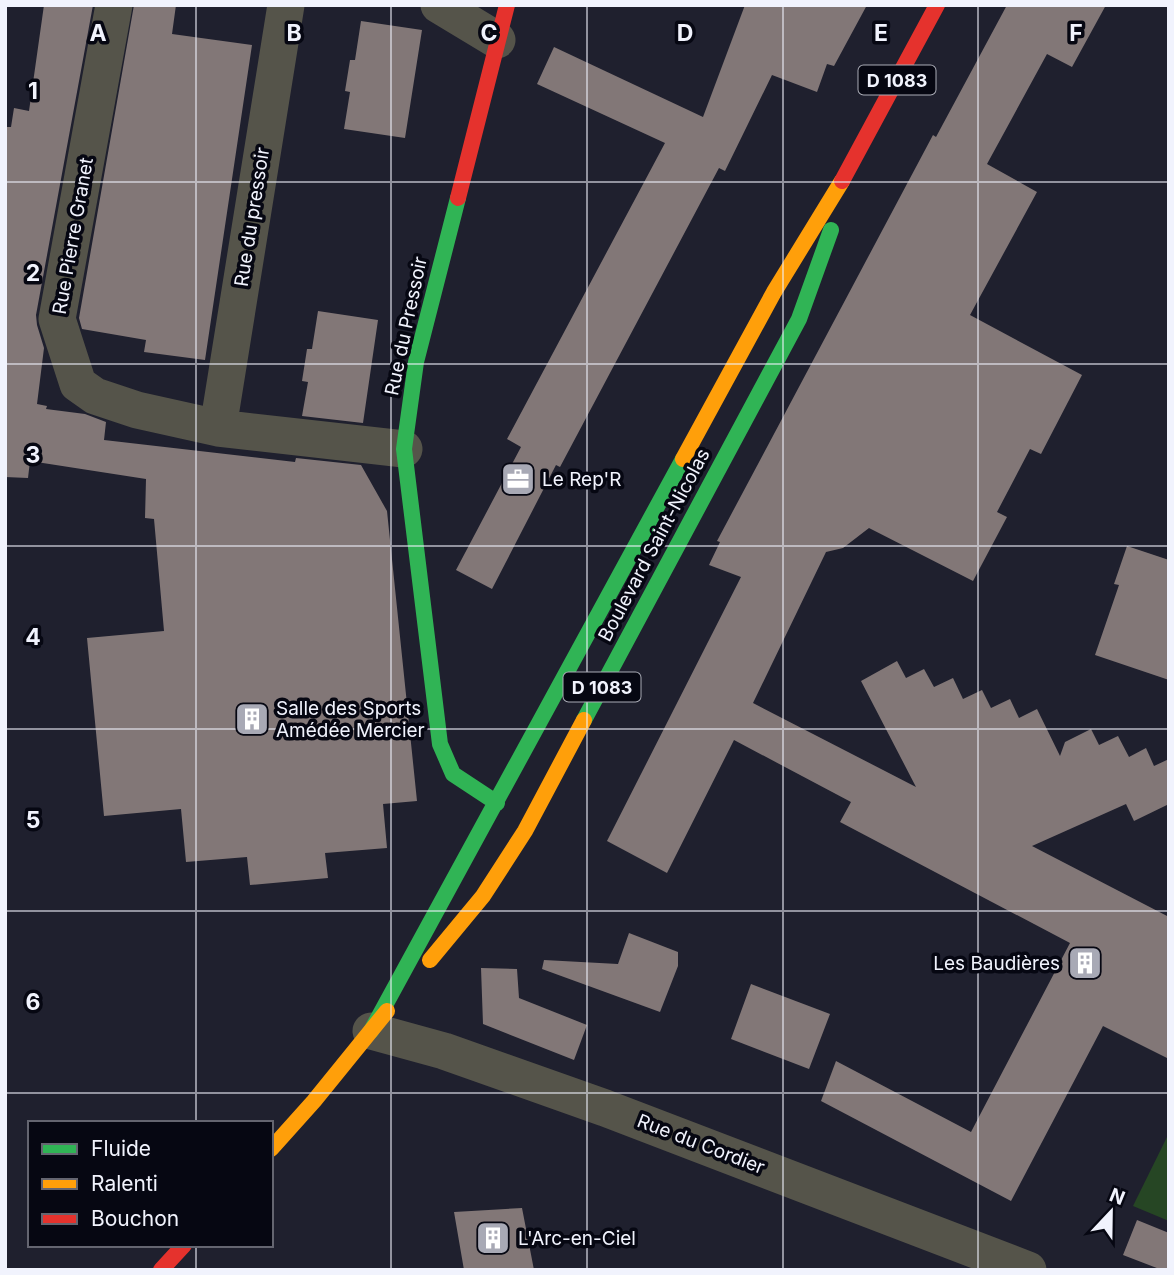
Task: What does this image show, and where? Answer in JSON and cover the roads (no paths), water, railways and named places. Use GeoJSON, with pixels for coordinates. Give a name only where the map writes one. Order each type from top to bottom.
{"type":"FeatureCollection","features":[{"type":"Feature","properties":{"kind":"main road","name":"Rue du Pressoir"},"geometry":{"type":"LineString","coordinates":[[496,803],[453,774],[440,744],[404,449],[416,362],[507,5]]}},
{"type":"Feature","properties":{"kind":"main road","name":"Boulevard Saint-Nicolas"},"geometry":{"type":"LineString","coordinates":[[370,1031],[774,292],[857,156],[937,5]]}},
{"type":"Feature","properties":{"kind":"main road","name":"Boulevard Saint-Nicolas"},"geometry":{"type":"LineString","coordinates":[[273,1147],[483,896],[525,831],[799,319],[857,156]]}},
{"type":"Feature","properties":{"kind":"main road"},"geometry":{"type":"LineString","coordinates":[[161,1270],[182,1247]]}},
{"type":"Feature","properties":{"kind":"street","name":"Rue Pierre Granet"},"geometry":{"type":"LineString","coordinates":[[114,5],[57,318],[78,384],[95,396],[137,410],[218,428],[404,449]]}},
{"type":"Feature","properties":{"kind":"street","name":"Rue du pressoir"},"geometry":{"type":"LineString","coordinates":[[218,428],[286,5]]}},
{"type":"Feature","properties":{"kind":"street"},"geometry":{"type":"LineString","coordinates":[[439,5],[497,40]]}},
{"type":"Feature","properties":{"kind":"street","name":"Rue du Cordier"},"geometry":{"type":"LineString","coordinates":[[370,1031],[444,1051],[606,1108],[1028,1270]]}},
{"type":"Feature","properties":{"kind":"place","name":"Le Rep'R"},"geometry":{"type":"Point","coordinates":[518,479]}},
{"type":"Feature","properties":{"kind":"place","name":"Salle des Sports Amédée Mercier"},"geometry":{"type":"Point","coordinates":[252,719]}},
{"type":"Feature","properties":{"kind":"place","name":"Les Baudières"},"geometry":{"type":"Point","coordinates":[1085,963]}},
{"type":"Feature","properties":{"kind":"place","name":"L'Arc-en-Ciel"},"geometry":{"type":"Point","coordinates":[493,1238]}}]}
